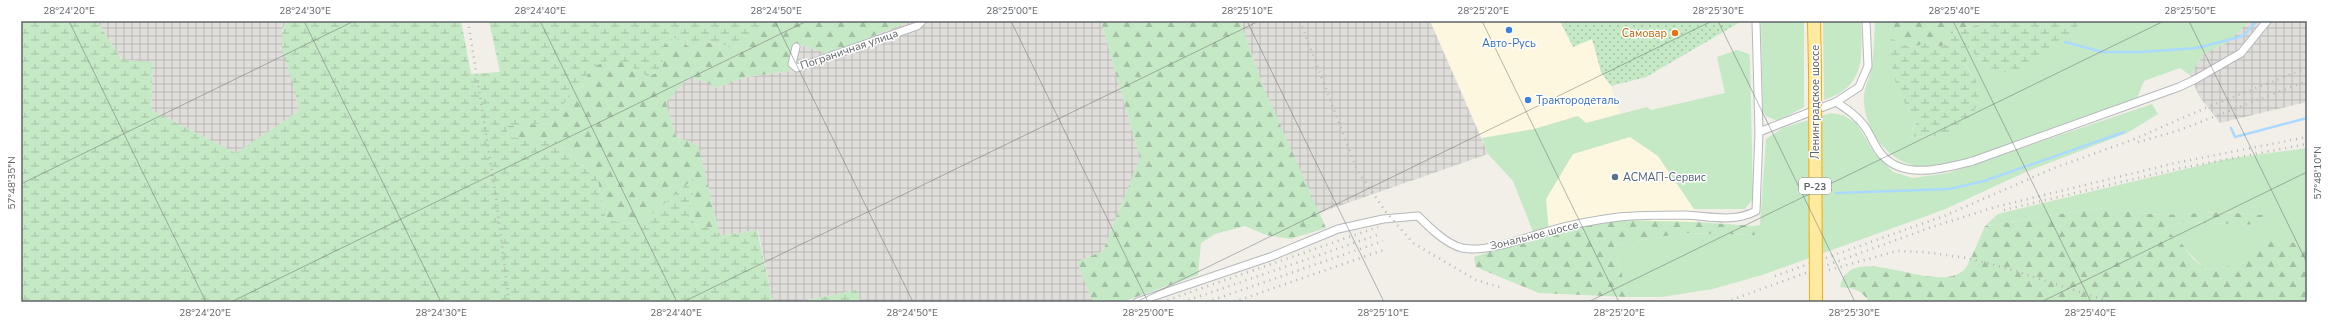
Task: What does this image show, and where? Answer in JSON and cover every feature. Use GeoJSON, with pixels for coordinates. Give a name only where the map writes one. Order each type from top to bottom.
{"type":"FeatureCollection","features":[{"type":"Feature","properties":{"kind":"highway","name":"Ленинградское шоссе"},"geometry":{"type":"LineString","coordinates":[[1814,21],[1816,302]]}},
{"type":"Feature","properties":{"kind":"street","name":"Пограничная улица"},"geometry":{"type":"LineString","coordinates":[[796,46],[792,64],[797,68],[916,26],[922,21]]}},
{"type":"Feature","properties":{"kind":"street"},"geometry":{"type":"LineString","coordinates":[[1756,21],[1759,132],[1836,102],[1859,87],[1868,66],[1866,21]]}},
{"type":"Feature","properties":{"kind":"street"},"geometry":{"type":"LineString","coordinates":[[1836,102],[1855,114],[1867,129],[1882,156],[1893,164],[1908,170],[1948,167],[1973,161],[2179,87],[2241,53],[2267,21]]}},
{"type":"Feature","properties":{"kind":"street","name":"Зональное шоссе"},"geometry":{"type":"LineString","coordinates":[[1137,302],[1270,257],[1338,229],[1383,219],[1418,216],[1428,226],[1450,242],[1461,248],[1473,249],[1510,243],[1573,225],[1619,217],[1687,215],[1716,219],[1746,217],[1756,211],[1759,132]]}},
{"type":"Feature","properties":{"kind":"shaded area"},"geometry":{"type":"Polygon","coordinates":[[[97,21],[287,21],[282,30],[299,111],[236,153],[151,110],[153,62],[122,60],[97,21]]]}},
{"type":"Feature","properties":{"kind":"shaded area"},"geometry":{"type":"Polygon","coordinates":[[[910,21],[1101,21],[1140,158],[1103,251],[1077,262],[1093,302],[860,302],[857,290],[797,302],[773,302],[758,230],[720,236],[698,145],[676,137],[665,103],[689,77],[706,82],[716,88],[746,77],[790,71],[795,43],[829,54],[910,21]]]}},
{"type":"Feature","properties":{"kind":"shaded area"},"geometry":{"type":"Polygon","coordinates":[[[1240,21],[1430,21],[1488,154],[1319,213],[1263,86],[1240,21]]]}},
{"type":"Feature","properties":{"kind":"shaded area"},"geometry":{"type":"Polygon","coordinates":[[[1430,21],[1560,21],[1573,46],[1592,39],[1601,72],[1611,86],[1620,113],[1586,123],[1578,116],[1534,129],[1482,138],[1430,21]]]}},
{"type":"Feature","properties":{"kind":"shaded area"},"geometry":{"type":"Polygon","coordinates":[[[2250,21],[2307,21],[2307,102],[2220,123],[2199,96],[2190,75],[2204,54],[2228,42],[2250,21]]]}},
{"type":"Feature","properties":{"kind":"shaded area","name":"АСМАП-Сервис"},"geometry":{"type":"Polygon","coordinates":[[[1630,137],[1658,156],[1694,209],[1696,222],[1619,220],[1549,233],[1546,199],[1573,154],[1630,137]]]}},
{"type":"Feature","properties":{"kind":"green space"},"geometry":{"type":"Polygon","coordinates":[[[21,21],[97,21],[122,60],[153,62],[151,110],[236,153],[299,111],[283,51],[282,36],[287,21],[461,21],[471,74],[500,72],[489,21],[771,21],[739,48],[705,42],[691,47],[674,38],[662,47],[663,69],[649,77],[615,57],[591,68],[581,89],[570,93],[553,123],[507,126],[508,137],[551,140],[597,177],[606,220],[634,224],[649,217],[693,179],[694,191],[689,205],[695,225],[708,228],[720,236],[757,230],[773,302],[21,302],[21,21]]]}},
{"type":"Feature","properties":{"kind":"green space"},"geometry":{"type":"Polygon","coordinates":[[[771,21],[910,21],[829,54],[795,43],[790,71],[746,77],[716,88],[706,82],[689,77],[666,103],[676,137],[698,145],[720,236],[707,228],[695,225],[689,205],[694,191],[692,180],[649,217],[634,224],[606,220],[597,177],[551,140],[508,137],[507,126],[553,123],[570,92],[581,89],[591,68],[615,56],[662,47],[674,38],[690,47],[705,42],[739,48],[771,21]]]}},
{"type":"Feature","properties":{"kind":"green space"},"geometry":{"type":"Polygon","coordinates":[[[1101,21],[1240,21],[1263,86],[1326,228],[1290,239],[1266,235],[1245,226],[1215,234],[1201,243],[1198,275],[1122,302],[1092,300],[1077,262],[1103,251],[1140,158],[1101,21]]]}},
{"type":"Feature","properties":{"kind":"green space"},"geometry":{"type":"Polygon","coordinates":[[[1560,21],[1742,21],[1646,77],[1611,86],[1601,72],[1592,39],[1573,47],[1560,21]]]}},
{"type":"Feature","properties":{"kind":"green space"},"geometry":{"type":"Polygon","coordinates":[[[1761,21],[1804,21],[1804,107],[1778,121],[1766,116],[1763,111],[1761,21]]]}},
{"type":"Feature","properties":{"kind":"green space"},"geometry":{"type":"Polygon","coordinates":[[[1823,21],[1861,21],[1862,47],[1859,69],[1854,79],[1848,87],[1838,94],[1824,100],[1823,21]]]}},
{"type":"Feature","properties":{"kind":"green space"},"geometry":{"type":"Polygon","coordinates":[[[1875,21],[1891,21],[1891,62],[1894,74],[1902,97],[1917,121],[1908,137],[1940,136],[1975,78],[1964,63],[1963,42],[1988,67],[2065,42],[2082,21],[2250,21],[2228,42],[2204,54],[2190,75],[2180,68],[2144,81],[2137,98],[1974,158],[1930,167],[1917,166],[1907,163],[1888,152],[1874,135],[1869,125],[1864,99],[1872,66],[1875,21]]]}},
{"type":"Feature","properties":{"kind":"green space"},"geometry":{"type":"Polygon","coordinates":[[[1891,21],[1988,21],[1954,32],[1949,42],[1940,47],[1932,41],[1914,46],[1906,46],[1902,44],[1890,37],[1891,21]]]}},
{"type":"Feature","properties":{"kind":"green space"},"geometry":{"type":"Polygon","coordinates":[[[1988,21],[2082,21],[2065,42],[2027,66],[2007,73],[1988,67],[1963,43],[1969,58],[1964,64],[1975,78],[1980,93],[1977,105],[1968,123],[1940,136],[1908,137],[1908,132],[1912,131],[1917,121],[1899,91],[1895,81],[1891,61],[1890,37],[1906,46],[1914,46],[1932,41],[1940,47],[1949,42],[1949,34],[1988,21]]]}},
{"type":"Feature","properties":{"kind":"green space"},"geometry":{"type":"Polygon","coordinates":[[[1737,50],[1749,54],[1750,61],[1753,199],[1745,209],[1694,209],[1658,156],[1630,137],[1573,154],[1546,199],[1549,233],[1535,237],[1513,181],[1488,154],[1482,138],[1534,129],[1578,116],[1586,123],[1647,107],[1651,110],[1725,93],[1717,57],[1737,50]]]}},
{"type":"Feature","properties":{"kind":"green space"},"geometry":{"type":"Polygon","coordinates":[[[2152,104],[2158,114],[2127,133],[2028,171],[1943,210],[1765,274],[1713,289],[1661,297],[1628,297],[1614,245],[1683,233],[1754,235],[1753,226],[1760,225],[1766,139],[1783,128],[1831,113],[1843,115],[1856,123],[1874,152],[1893,172],[1913,178],[1948,173],[2152,104]]]}},
{"type":"Feature","properties":{"kind":"green space"},"geometry":{"type":"Polygon","coordinates":[[[2307,148],[2307,249],[2290,241],[2232,266],[2207,270],[2164,228],[2183,222],[2260,225],[2263,215],[2221,212],[2160,215],[2098,208],[1985,226],[1998,214],[2227,159],[2307,148]]]}},
{"type":"Feature","properties":{"kind":"green space"},"geometry":{"type":"Polygon","coordinates":[[[2098,208],[2160,215],[2221,212],[2263,215],[2260,225],[2183,222],[2164,228],[2182,244],[2192,258],[2207,270],[2232,266],[2261,238],[2290,241],[2307,249],[2307,302],[1869,302],[1857,290],[1840,287],[1847,273],[1860,267],[1876,267],[1933,277],[1950,276],[1964,270],[1985,226],[2098,208]]]}},
{"type":"Feature","properties":{"kind":"green space"},"geometry":{"type":"Polygon","coordinates":[[[1619,220],[1696,222],[1753,226],[1755,235],[1683,233],[1614,245],[1628,297],[1539,293],[1476,267],[1474,257],[1549,233],[1619,220]]]}},
{"type":"Feature","properties":{"kind":"green space"},"geometry":{"type":"Polygon","coordinates":[[[857,290],[860,302],[797,302],[857,290]]]}},
{"type":"Feature","properties":{"kind":"waterway"},"geometry":{"type":"LineString","coordinates":[[2065,42],[2102,52],[2141,52],[2197,48],[2243,36],[2257,21]]}},
{"type":"Feature","properties":{"kind":"waterway"},"geometry":{"type":"LineString","coordinates":[[2231,128],[2235,137],[2307,118]]}},
{"type":"Feature","properties":{"kind":"waterway"},"geometry":{"type":"LineString","coordinates":[[1836,193],[1949,189],[1984,181],[2124,132]]}},
{"type":"Feature","properties":{"kind":"railway"},"geometry":{"type":"LineString","coordinates":[[468,21],[496,197],[509,302]]}},
{"type":"Feature","properties":{"kind":"railway"},"geometry":{"type":"LineString","coordinates":[[1300,21],[1357,170],[1386,212],[1413,243],[1476,280],[1503,288]]}},
{"type":"Feature","properties":{"kind":"railway"},"geometry":{"type":"LineString","coordinates":[[1775,276],[1944,216],[2054,168],[2132,140],[2210,106],[2307,68]]}},
{"type":"Feature","properties":{"kind":"railway"},"geometry":{"type":"LineString","coordinates":[[2138,142],[2177,131],[2307,81]]}},
{"type":"Feature","properties":{"kind":"railway"},"geometry":{"type":"LineString","coordinates":[[1726,302],[1929,228],[1995,207],[2175,163],[2307,137]]}},
{"type":"Feature","properties":{"kind":"railway"},"geometry":{"type":"LineString","coordinates":[[2004,210],[2176,169],[2307,144]]}},
{"type":"Feature","properties":{"kind":"railway"},"geometry":{"type":"LineString","coordinates":[[1162,302],[1378,227]]}},
{"type":"Feature","properties":{"kind":"railway"},"geometry":{"type":"LineString","coordinates":[[1183,302],[1380,234]]}},
{"type":"Feature","properties":{"kind":"railway"},"geometry":{"type":"LineString","coordinates":[[1207,302],[1383,241]]}},
{"type":"Feature","properties":{"kind":"railway"},"geometry":{"type":"LineString","coordinates":[[1234,302],[1386,249]]}},
{"type":"Feature","properties":{"kind":"railway"},"geometry":{"type":"LineString","coordinates":[[1829,270],[1897,251],[1924,252],[1967,258],[2006,268],[2111,302]]}},
{"type":"Feature","properties":{"kind":"place","name":"Авто-Русь"},"geometry":{"type":"Point","coordinates":[1509,30]}},
{"type":"Feature","properties":{"kind":"place","name":"Самовар"},"geometry":{"type":"Point","coordinates":[1675,33]}},
{"type":"Feature","properties":{"kind":"place","name":"Трактородеталь"},"geometry":{"type":"Point","coordinates":[1528,100]}},
{"type":"Feature","properties":{"kind":"place","name":"АСМАП-Сервис"},"geometry":{"type":"Point","coordinates":[1615,177]}}]}
